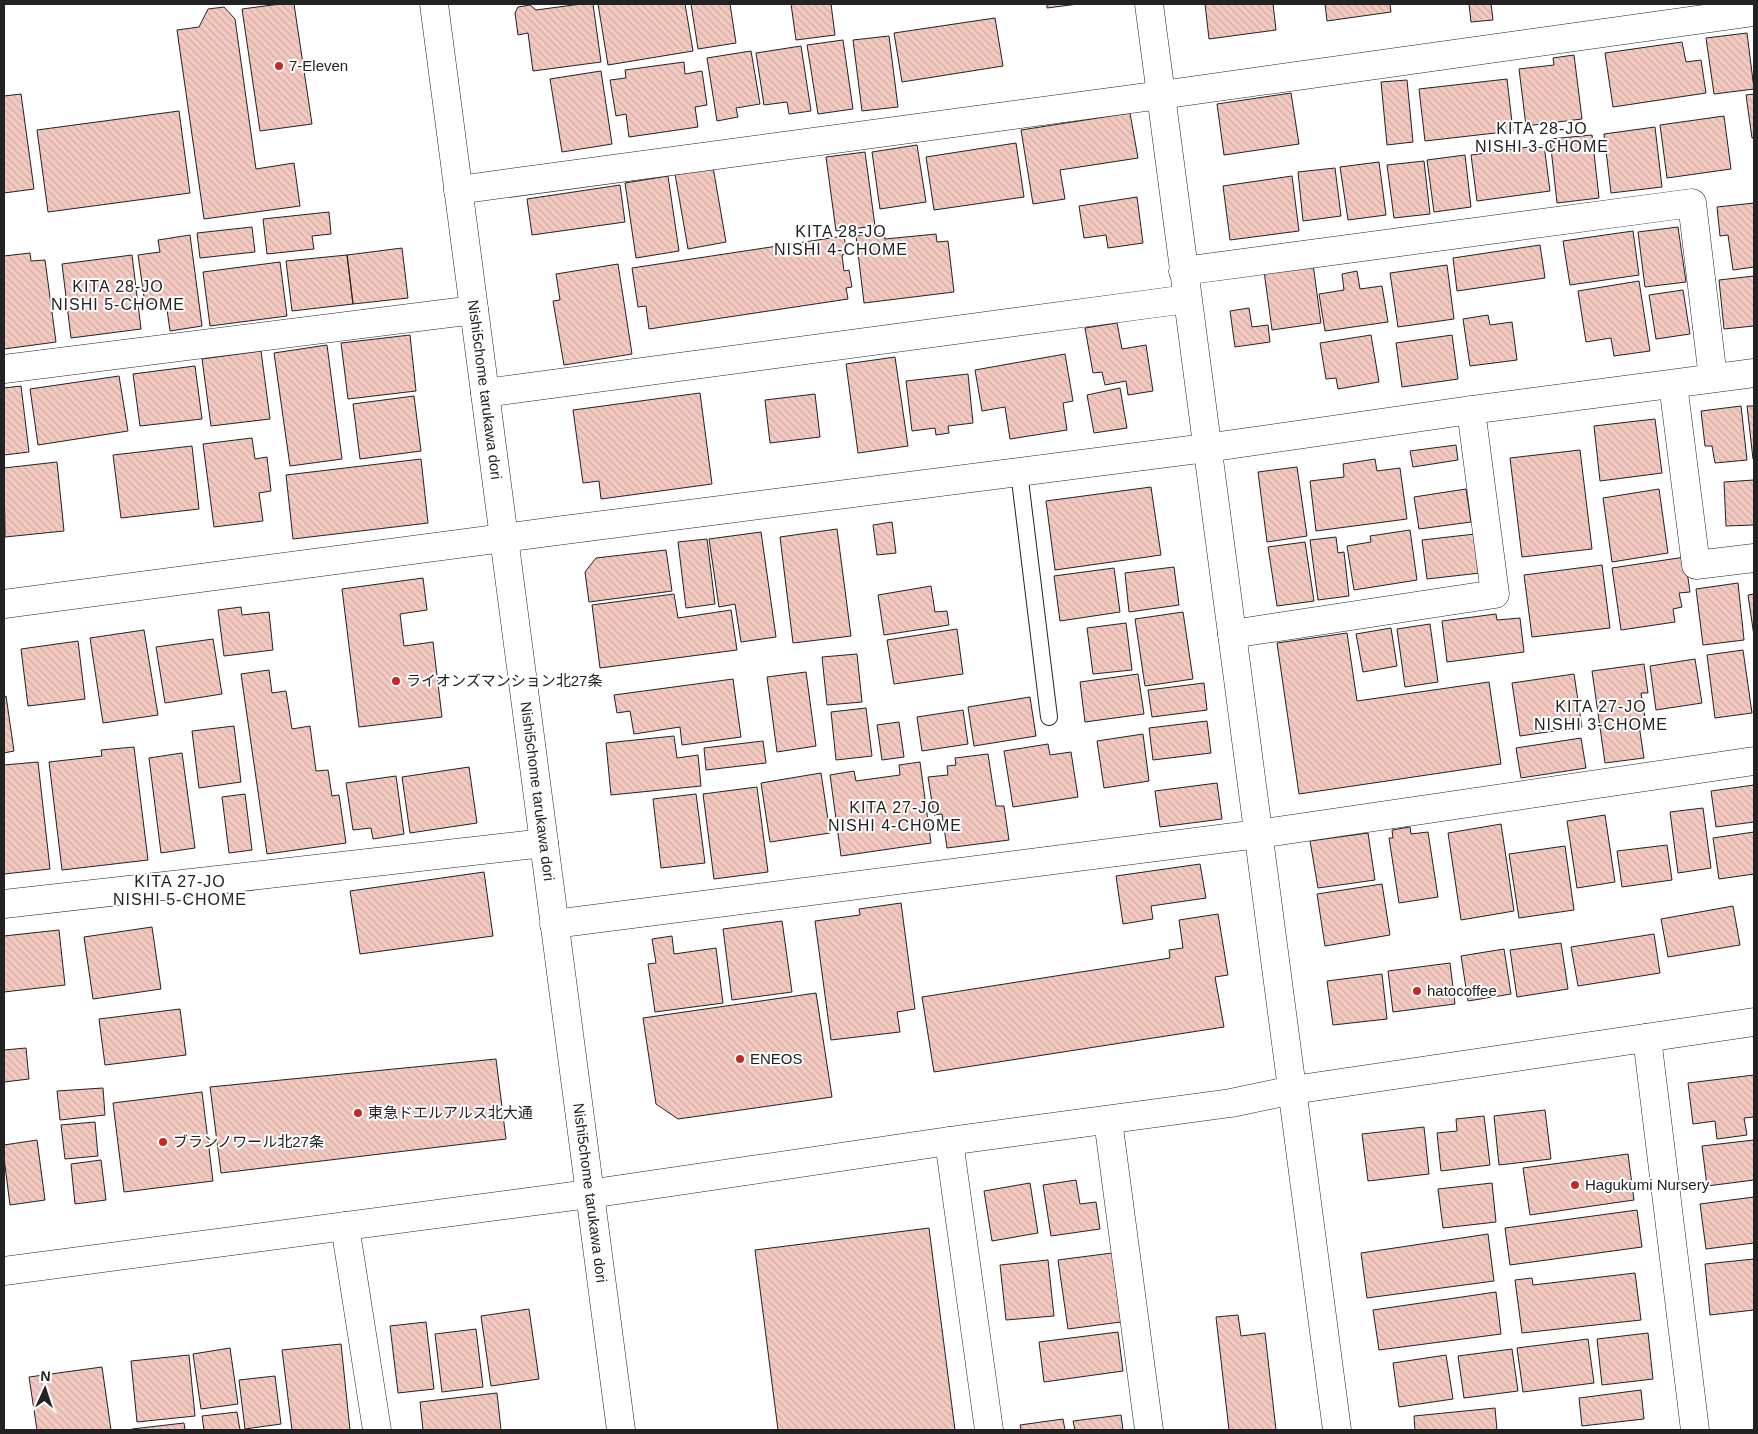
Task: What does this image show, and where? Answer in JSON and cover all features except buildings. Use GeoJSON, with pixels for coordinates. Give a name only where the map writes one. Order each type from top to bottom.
{"type":"FeatureCollection","features":[{"type":"Feature","properties":{"kind":"street","name":"Nishi5chome tarukawa dori"},"geometry":{"type":"LineString","coordinates":[[434,4],[621,1430]]}},
{"type":"Feature","properties":{"kind":"street"},"geometry":{"type":"LineString","coordinates":[[1149,4],[1206,448],[1337,1430]]}},
{"type":"Feature","properties":{"kind":"street"},"geometry":{"type":"LineString","coordinates":[[458,190],[1161,95],[1754,12]]}},
{"type":"Feature","properties":{"kind":"street"},"geometry":{"type":"LineString","coordinates":[[1183,271],[1692,203],[1713,378]]}},
{"type":"Feature","properties":{"kind":"street"},"geometry":{"type":"LineString","coordinates":[[485,393],[1187,299]]}},
{"type":"Feature","properties":{"kind":"street"},"geometry":{"type":"LineString","coordinates":[[4,369],[474,310]]}},
{"type":"Feature","properties":{"kind":"street"},"geometry":{"type":"LineString","coordinates":[[4,604],[1206,448],[1471,410],[1754,373]]}},
{"type":"Feature","properties":{"kind":"street"},"geometry":{"type":"LineString","coordinates":[[1673,384],[1696,565],[1754,558]]}},
{"type":"Feature","properties":{"kind":"street"},"geometry":{"type":"LineString","coordinates":[[1232,634],[1495,594],[1471,410]]}},
{"type":"Feature","properties":{"kind":"street"},"geometry":{"type":"LineString","coordinates":[[554,924],[1258,834],[1754,761]]}},
{"type":"Feature","properties":{"kind":"street"},"geometry":{"type":"LineString","coordinates":[[4,904],[544,843]]}},
{"type":"Feature","properties":{"kind":"street"},"geometry":{"type":"LineString","coordinates":[[4,1271],[589,1194],[949,1141],[1231,1103],[1293,1090],[1754,1022]]}},
{"type":"Feature","properties":{"kind":"street"},"geometry":{"type":"LineString","coordinates":[[1647,1038],[1695,1430]]}},
{"type":"Feature","properties":{"kind":"street"},"geometry":{"type":"LineString","coordinates":[[1108,1120],[1149,1430]]}},
{"type":"Feature","properties":{"kind":"street"},"geometry":{"type":"LineString","coordinates":[[949,1141],[989,1430]]}},
{"type":"Feature","properties":{"kind":"street"},"geometry":{"type":"LineString","coordinates":[[345,1226],[377,1430]]}},
{"type":"Feature","properties":{"kind":"lane"},"geometry":{"type":"LineString","coordinates":[[1020,472],[1049,718]]}},
{"type":"Feature","properties":{"kind":"place","name":"7-Eleven"},"geometry":{"type":"Point","coordinates":[279,66]}},
{"type":"Feature","properties":{"kind":"place","name":"ライオンズマンション北27条"},"geometry":{"type":"Point","coordinates":[396,681]}},
{"type":"Feature","properties":{"kind":"place","name":"hatocoffee"},"geometry":{"type":"Point","coordinates":[1417,991]}},
{"type":"Feature","properties":{"kind":"place","name":"ENEOS"},"geometry":{"type":"Point","coordinates":[740,1059]}},
{"type":"Feature","properties":{"kind":"place","name":"東急ドエルアルス北大通"},"geometry":{"type":"Point","coordinates":[358,1113]}},
{"type":"Feature","properties":{"kind":"place","name":"ブランノワール北27条"},"geometry":{"type":"Point","coordinates":[163,1142]}},
{"type":"Feature","properties":{"kind":"place","name":"Hagukumi Nursery"},"geometry":{"type":"Point","coordinates":[1575,1185]}},
{"type":"Feature","properties":{"kind":"district","name":"KITA 28-JO NISHI 3-CHOME"},"geometry":{"type":"Point","coordinates":[1542,137]}},
{"type":"Feature","properties":{"kind":"district","name":"KITA 28-JO NISHI 4-CHOME"},"geometry":{"type":"Point","coordinates":[841,240]}},
{"type":"Feature","properties":{"kind":"district","name":"KITA 28-JO NISHI 5-CHOME"},"geometry":{"type":"Point","coordinates":[118,295]}},
{"type":"Feature","properties":{"kind":"district","name":"KITA 27-JO NISHI 3-CHOME"},"geometry":{"type":"Point","coordinates":[1601,715]}},
{"type":"Feature","properties":{"kind":"district","name":"KITA 27-JO NISHI 4-CHOME"},"geometry":{"type":"Point","coordinates":[895,816]}},
{"type":"Feature","properties":{"kind":"district","name":"KITA 27-JO NISHI 5-CHOME"},"geometry":{"type":"Point","coordinates":[180,890]}}]}
